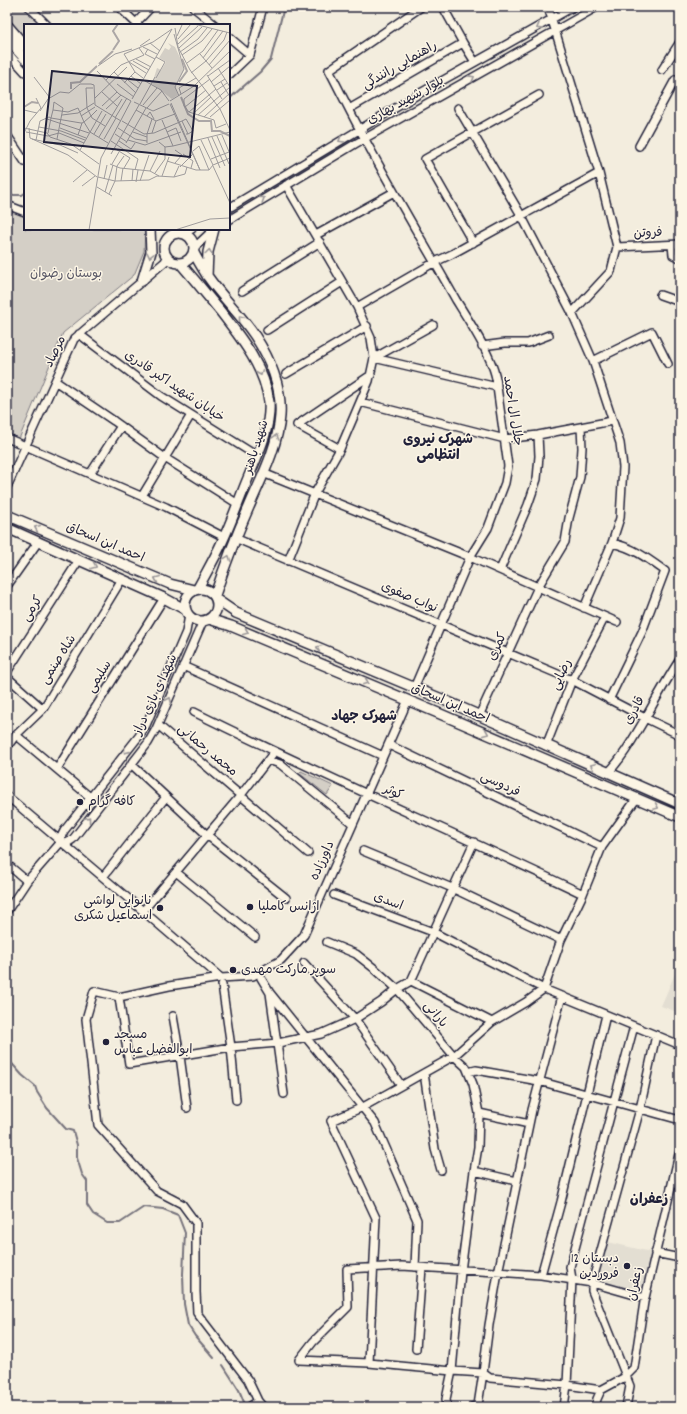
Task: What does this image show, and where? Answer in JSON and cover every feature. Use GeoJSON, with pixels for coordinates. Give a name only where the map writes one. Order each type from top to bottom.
{"type":"FeatureCollection","features":[{"type":"Feature","properties":{"kind":"main road"},"geometry":{"type":"LineString","coordinates":[[7,25],[24,45]]}},
{"type":"Feature","properties":{"kind":"main road"},"geometry":{"type":"LineString","coordinates":[[7,40],[24,58]]}},
{"type":"Feature","properties":{"kind":"main road"},"geometry":{"type":"LineString","coordinates":[[142,281],[151,252],[150,230]]}},
{"type":"Feature","properties":{"kind":"main road"},"geometry":{"type":"LineString","coordinates":[[155,230],[164,248],[164,252],[168,259],[172,262],[180,263],[188,260],[194,250],[192,239],[183,231],[170,235],[166,239],[164,248]]}},
{"type":"Feature","properties":{"kind":"main road"},"geometry":{"type":"LineString","coordinates":[[207,276],[208,252],[214,230]]}},
{"type":"Feature","properties":{"kind":"main road","name":"شهید باهنر"},"geometry":{"type":"LineString","coordinates":[[194,250],[207,276],[255,336],[267,358],[276,381],[280,398],[278,433],[236,538],[216,597]]}},
{"type":"Feature","properties":{"kind":"main road","name":"شهید باهنر"},"geometry":{"type":"LineString","coordinates":[[180,263],[245,343],[256,363],[265,386],[269,402],[269,417],[266,433],[258,455],[224,537],[196,589]]}},
{"type":"Feature","properties":{"kind":"main road"},"geometry":{"type":"LineString","coordinates":[[258,455],[263,460],[269,458]]}},
{"type":"Feature","properties":{"kind":"main road"},"geometry":{"type":"LineString","coordinates":[[250,473],[254,472],[262,476]]}},
{"type":"Feature","properties":{"kind":"main road","name":"احمد ابن اسحاق"},"geometry":{"type":"LineString","coordinates":[[7,515],[170,584],[196,589]]}},
{"type":"Feature","properties":{"kind":"main road","name":"احمد ابن اسحاق"},"geometry":{"type":"LineString","coordinates":[[7,528],[164,598],[187,612]]}},
{"type":"Feature","properties":{"kind":"main road"},"geometry":{"type":"LineString","coordinates":[[196,589],[207,589],[216,597],[217,611],[206,620],[198,621],[187,612],[186,600],[190,593],[196,589]]}},
{"type":"Feature","properties":{"kind":"main road","name":"احمد ابن اسحاق"},"geometry":{"type":"LineString","coordinates":[[216,597],[236,613],[414,688],[680,804]]}},
{"type":"Feature","properties":{"kind":"main road","name":"احمد ابن اسحاق"},"geometry":{"type":"LineString","coordinates":[[206,620],[231,626],[680,817]]}},
{"type":"Feature","properties":{"kind":"main road"},"geometry":{"type":"LineString","coordinates":[[602,783],[608,783],[610,781],[611,776],[608,773]]}},
{"type":"Feature","properties":{"kind":"main road"},"geometry":{"type":"LineString","coordinates":[[627,794],[625,790],[627,784],[632,783]]}},
{"type":"Feature","properties":{"kind":"street"},"geometry":{"type":"LineString","coordinates":[[29,7],[46,24]]}},
{"type":"Feature","properties":{"kind":"street"},"geometry":{"type":"LineString","coordinates":[[119,7],[137,24],[151,7]]}},
{"type":"Feature","properties":{"kind":"street"},"geometry":{"type":"LineString","coordinates":[[193,7],[214,24]]}},
{"type":"Feature","properties":{"kind":"street"},"geometry":{"type":"LineString","coordinates":[[230,75],[250,55],[264,7]]}},
{"type":"Feature","properties":{"kind":"street"},"geometry":{"type":"LineString","coordinates":[[359,129],[329,70],[421,7]]}},
{"type":"Feature","properties":{"kind":"street"},"geometry":{"type":"LineString","coordinates":[[443,7],[475,62]]}},
{"type":"Feature","properties":{"kind":"street"},"geometry":{"type":"LineString","coordinates":[[548,7],[553,19],[599,173],[617,248],[611,270],[572,313]]}},
{"type":"Feature","properties":{"kind":"street","name":"بلوار شهید بهاری"},"geometry":{"type":"LineString","coordinates":[[230,207],[359,129],[573,7]]}},
{"type":"Feature","properties":{"kind":"street","name":"بلوار شهید بهاری"},"geometry":{"type":"LineString","coordinates":[[230,219],[286,184],[363,139],[597,7]]}},
{"type":"Feature","properties":{"kind":"street"},"geometry":{"type":"LineString","coordinates":[[230,38],[250,55]]}},
{"type":"Feature","properties":{"kind":"street"},"geometry":{"type":"LineString","coordinates":[[662,70],[680,42]]}},
{"type":"Feature","properties":{"kind":"street","name":"راهنمایی رانندگی"},"geometry":{"type":"LineString","coordinates":[[349,110],[463,43]]}},
{"type":"Feature","properties":{"kind":"street"},"geometry":{"type":"LineString","coordinates":[[7,52],[24,71]]}},
{"type":"Feature","properties":{"kind":"street"},"geometry":{"type":"LineString","coordinates":[[639,146],[675,80],[680,83]]}},
{"type":"Feature","properties":{"kind":"street"},"geometry":{"type":"LineString","coordinates":[[473,243],[425,159],[539,95]]}},
{"type":"Feature","properties":{"kind":"street"},"geometry":{"type":"LineString","coordinates":[[458,108],[521,215],[572,313],[593,361],[620,442],[623,467],[620,518],[612,543],[584,608]]}},
{"type":"Feature","properties":{"kind":"street","name":"جلال ال احمد"},"geometry":{"type":"LineString","coordinates":[[359,129],[363,139],[482,346],[497,378],[508,466],[505,483],[488,528],[470,557],[440,624],[414,688]]}},
{"type":"Feature","properties":{"kind":"street"},"geometry":{"type":"LineString","coordinates":[[7,135],[24,160]]}},
{"type":"Feature","properties":{"kind":"street"},"geometry":{"type":"LineString","coordinates":[[357,307],[435,262],[473,243],[599,173]]}},
{"type":"Feature","properties":{"kind":"street"},"geometry":{"type":"LineString","coordinates":[[286,184],[367,326],[371,338],[374,358],[371,375],[360,402],[340,449],[315,493],[288,561]]}},
{"type":"Feature","properties":{"kind":"street"},"geometry":{"type":"LineString","coordinates":[[316,235],[394,192]]}},
{"type":"Feature","properties":{"kind":"street"},"geometry":{"type":"LineString","coordinates":[[7,204],[24,212]]}},
{"type":"Feature","properties":{"kind":"street"},"geometry":{"type":"LineString","coordinates":[[194,250],[213,230]]}},
{"type":"Feature","properties":{"kind":"street"},"geometry":{"type":"LineString","coordinates":[[242,291],[320,242]]}},
{"type":"Feature","properties":{"kind":"street","name":"فروتن"},"geometry":{"type":"LineString","coordinates":[[617,248],[680,244]]}},
{"type":"Feature","properties":{"kind":"street"},"geometry":{"type":"LineString","coordinates":[[672,245],[673,255],[680,258]]}},
{"type":"Feature","properties":{"kind":"street","name":"مرصاد"},"geometry":{"type":"LineString","coordinates":[[7,487],[74,339],[168,259]]}},
{"type":"Feature","properties":{"kind":"street"},"geometry":{"type":"LineString","coordinates":[[267,330],[342,282]]}},
{"type":"Feature","properties":{"kind":"street"},"geometry":{"type":"LineString","coordinates":[[660,295],[680,302]]}},
{"type":"Feature","properties":{"kind":"street"},"geometry":{"type":"LineString","coordinates":[[374,358],[433,325]]}},
{"type":"Feature","properties":{"kind":"street"},"geometry":{"type":"LineString","coordinates":[[286,374],[367,326]]}},
{"type":"Feature","properties":{"kind":"street"},"geometry":{"type":"LineString","coordinates":[[593,361],[652,332],[668,364]]}},
{"type":"Feature","properties":{"kind":"street","name":"خیابان شهید اکبر قادری"},"geometry":{"type":"LineString","coordinates":[[79,334],[161,396],[258,455]]}},
{"type":"Feature","properties":{"kind":"street"},"geometry":{"type":"LineString","coordinates":[[482,346],[505,343],[528,343],[549,335]]}},
{"type":"Feature","properties":{"kind":"street"},"geometry":{"type":"LineString","coordinates":[[374,358],[497,387]]}},
{"type":"Feature","properties":{"kind":"street"},"geometry":{"type":"LineString","coordinates":[[340,449],[297,426],[371,375]]}},
{"type":"Feature","properties":{"kind":"street"},"geometry":{"type":"LineString","coordinates":[[55,381],[165,458],[238,504]]}},
{"type":"Feature","properties":{"kind":"street"},"geometry":{"type":"LineString","coordinates":[[360,402],[505,439],[538,435],[612,420]]}},
{"type":"Feature","properties":{"kind":"street"},"geometry":{"type":"LineString","coordinates":[[142,496],[191,415]]}},
{"type":"Feature","properties":{"kind":"street"},"geometry":{"type":"LineString","coordinates":[[90,474],[121,426]]}},
{"type":"Feature","properties":{"kind":"street","name":"کمری"},"geometry":{"type":"LineString","coordinates":[[478,716],[509,653],[538,587],[565,542],[569,518],[580,477],[582,448],[581,427]]}},
{"type":"Feature","properties":{"kind":"street"},"geometry":{"type":"LineString","coordinates":[[500,570],[528,505],[537,479],[539,456],[538,435]]}},
{"type":"Feature","properties":{"kind":"street"},"geometry":{"type":"LineString","coordinates":[[7,438],[142,496],[224,537]]}},
{"type":"Feature","properties":{"kind":"street"},"geometry":{"type":"LineString","coordinates":[[262,476],[315,493],[470,557],[617,622]]}},
{"type":"Feature","properties":{"kind":"street","name":"نواب صفوی"},"geometry":{"type":"LineString","coordinates":[[236,538],[572,680],[609,700],[680,734]]}},
{"type":"Feature","properties":{"kind":"street"},"geometry":{"type":"LineString","coordinates":[[7,586],[38,542]]}},
{"type":"Feature","properties":{"kind":"street"},"geometry":{"type":"LineString","coordinates":[[609,700],[642,632],[665,571],[644,556],[624,546],[612,543]]}},
{"type":"Feature","properties":{"kind":"street","name":"کرمی"},"geometry":{"type":"LineString","coordinates":[[7,672],[79,560]]}},
{"type":"Feature","properties":{"kind":"street","name":"شاه صنمی"},"geometry":{"type":"LineString","coordinates":[[7,747],[16,735],[43,709],[122,579]]}},
{"type":"Feature","properties":{"kind":"street","name":"سلیمی"},"geometry":{"type":"LineString","coordinates":[[57,769],[164,598]]}},
{"type":"Feature","properties":{"kind":"street","name":"شهدا ی بازی دراز"},"geometry":{"type":"LineString","coordinates":[[187,612],[186,632],[146,724],[139,736],[64,831],[60,837],[61,842],[67,843],[73,839],[148,742],[158,725],[183,666],[206,620]]}},
{"type":"Feature","properties":{"kind":"street","name":"رضایی"},"geometry":{"type":"LineString","coordinates":[[546,746],[572,680],[605,617]]}},
{"type":"Feature","properties":{"kind":"street","name":"قادری"},"geometry":{"type":"LineString","coordinates":[[608,773],[620,761],[634,740],[645,718],[680,659]]}},
{"type":"Feature","properties":{"kind":"street"},"geometry":{"type":"LineString","coordinates":[[183,666],[383,756]]}},
{"type":"Feature","properties":{"kind":"street"},"geometry":{"type":"LineString","coordinates":[[7,677],[43,709]]}},
{"type":"Feature","properties":{"kind":"street","name":"داورزاده"},"geometry":{"type":"LineString","coordinates":[[119,997],[169,986],[222,982],[253,976],[282,960],[304,935],[408,700]]}},
{"type":"Feature","properties":{"kind":"street","name":"کوثر"},"geometry":{"type":"LineString","coordinates":[[194,712],[274,752],[474,842],[583,894]]}},
{"type":"Feature","properties":{"kind":"street","name":"محمد رحمانی"},"geometry":{"type":"LineString","coordinates":[[158,725],[308,853]]}},
{"type":"Feature","properties":{"kind":"street"},"geometry":{"type":"LineString","coordinates":[[16,735],[90,797]]}},
{"type":"Feature","properties":{"kind":"street","name":"فردوسی"},"geometry":{"type":"LineString","coordinates":[[388,745],[602,847]]}},
{"type":"Feature","properties":{"kind":"street"},"geometry":{"type":"LineString","coordinates":[[143,910],[241,795],[274,752]]}},
{"type":"Feature","properties":{"kind":"street"},"geometry":{"type":"LineString","coordinates":[[268,760],[280,764],[353,824]]}},
{"type":"Feature","properties":{"kind":"street"},"geometry":{"type":"LineString","coordinates":[[131,764],[207,835],[286,898]]}},
{"type":"Feature","properties":{"kind":"street"},"geometry":{"type":"LineString","coordinates":[[7,796],[143,910],[222,982],[231,1047],[236,1100]]}},
{"type":"Feature","properties":{"kind":"street"},"geometry":{"type":"LineString","coordinates":[[102,877],[166,797]]}},
{"type":"Feature","properties":{"kind":"street"},"geometry":{"type":"LineString","coordinates":[[369,1362],[376,1218],[331,1121],[363,1107],[454,1056],[492,1022],[526,1002],[544,989],[561,940],[583,894],[602,847],[636,798]]}},
{"type":"Feature","properties":{"kind":"street"},"geometry":{"type":"LineString","coordinates":[[7,911],[27,881],[61,842]]}},
{"type":"Feature","properties":{"kind":"street"},"geometry":{"type":"LineString","coordinates":[[250,1407],[260,1404],[248,1380],[197,1313],[196,1223],[182,1204],[157,1191],[98,1125],[86,1019],[94,991],[119,997],[130,1064],[231,1047],[278,1042],[321,1034],[355,1018],[381,1002],[410,981],[434,932],[452,888],[474,842]]}},
{"type":"Feature","properties":{"kind":"street"},"geometry":{"type":"LineString","coordinates":[[363,851],[452,888],[561,940]]}},
{"type":"Feature","properties":{"kind":"street"},"geometry":{"type":"LineString","coordinates":[[7,864],[27,881]]}},
{"type":"Feature","properties":{"kind":"street"},"geometry":{"type":"LineString","coordinates":[[176,872],[255,937]]}},
{"type":"Feature","properties":{"kind":"street","name":"اسدی"},"geometry":{"type":"LineString","coordinates":[[334,895],[434,932],[544,989],[680,1045]]}},
{"type":"Feature","properties":{"kind":"street","name":"بارانی"},"geometry":{"type":"LineString","coordinates":[[327,942],[356,954],[397,989],[454,1056],[466,1067],[468,1072]]}},
{"type":"Feature","properties":{"kind":"street"},"geometry":{"type":"LineString","coordinates":[[304,963],[355,1018],[401,1085]]}},
{"type":"Feature","properties":{"kind":"street"},"geometry":{"type":"LineString","coordinates":[[261,978],[270,993],[375,1123],[417,1220],[419,1268],[416,1349]]}},
{"type":"Feature","properties":{"kind":"street"},"geometry":{"type":"LineString","coordinates":[[410,981],[492,1022]]}},
{"type":"Feature","properties":{"kind":"street"},"geometry":{"type":"LineString","coordinates":[[270,993],[284,1094]]}},
{"type":"Feature","properties":{"kind":"street"},"geometry":{"type":"LineString","coordinates":[[472,1407],[478,1405],[488,1325],[498,1273],[529,1124],[562,996]]}},
{"type":"Feature","properties":{"kind":"street"},"geometry":{"type":"LineString","coordinates":[[541,1275],[561,1202],[606,1014]]}},
{"type":"Feature","properties":{"kind":"street"},"geometry":{"type":"LineString","coordinates":[[173,1016],[187,1108]]}},
{"type":"Feature","properties":{"kind":"street"},"geometry":{"type":"LineString","coordinates":[[564,1407],[567,1385],[572,1280],[570,1267],[634,1026]]}},
{"type":"Feature","properties":{"kind":"street"},"geometry":{"type":"LineString","coordinates":[[626,1407],[630,1386],[625,1377],[592,1291],[592,1283],[640,1109],[656,1035]]}},
{"type":"Feature","properties":{"kind":"street"},"geometry":{"type":"LineString","coordinates":[[447,1407],[446,1399],[452,1371],[461,1271],[478,1147],[479,1112],[473,1084],[468,1072],[476,1070],[539,1081],[680,1120]]}},
{"type":"Feature","properties":{"kind":"street"},"geometry":{"type":"LineString","coordinates":[[424,1073],[435,1150],[441,1170]]}},
{"type":"Feature","properties":{"kind":"street"},"geometry":{"type":"LineString","coordinates":[[479,1112],[529,1124]]}},
{"type":"Feature","properties":{"kind":"street","name":"زعفران"},"geometry":{"type":"LineString","coordinates":[[601,1390],[625,1377],[634,1368],[645,1298],[680,1150]]}},
{"type":"Feature","properties":{"kind":"street"},"geometry":{"type":"LineString","coordinates":[[474,1171],[517,1181]]}},
{"type":"Feature","properties":{"kind":"street"},"geometry":{"type":"LineString","coordinates":[[656,1254],[680,1258]]}},
{"type":"Feature","properties":{"kind":"street"},"geometry":{"type":"LineString","coordinates":[[595,1407],[601,1390],[567,1385],[490,1378],[483,1373],[369,1362],[299,1360],[313,1342],[348,1307],[347,1268],[419,1268],[541,1275],[592,1283],[645,1298]]}},
{"type":"Feature","properties":{"kind":"shaded area"},"geometry":{"type":"Polygon","coordinates":[[[680,962],[680,1013],[661,1006],[680,962]]]}},
{"type":"Feature","properties":{"kind":"shaded area","name":"دبستان 12 فروردین"},"geometry":{"type":"Polygon","coordinates":[[[608,1242],[655,1253],[641,1293],[637,1295],[599,1279],[608,1242]]]}},
{"type":"Feature","properties":{"kind":"green space"},"geometry":{"type":"Polygon","coordinates":[[[7,7],[29,7],[46,24],[24,24],[24,38],[7,19],[7,7]]]}},
{"type":"Feature","properties":{"kind":"green space","name":"بوستان رضوان"},"geometry":{"type":"Polygon","coordinates":[[[7,208],[24,216],[24,230],[145,230],[144,251],[134,275],[63,333],[19,439],[7,434],[7,208]]]}},
{"type":"Feature","properties":{"kind":"green space"},"geometry":{"type":"Polygon","coordinates":[[[301,771],[333,786],[327,795],[299,773],[301,771]]]}},
{"type":"Feature","properties":{"kind":"waterway"},"geometry":{"type":"LineString","coordinates":[[230,98],[260,72],[271,59],[284,7]]}},
{"type":"Feature","properties":{"kind":"waterway"},"geometry":{"type":"LineString","coordinates":[[7,195],[24,194]]}},
{"type":"Feature","properties":{"kind":"waterway"},"geometry":{"type":"LineString","coordinates":[[7,1058],[22,1075],[35,1086],[47,1108],[66,1129],[73,1131],[77,1145],[77,1158],[82,1174],[87,1181],[87,1205],[93,1214],[107,1223],[120,1223],[144,1207],[163,1209],[178,1215],[185,1233],[183,1274],[184,1304],[188,1325],[195,1336],[214,1358]]}},
{"type":"Feature","properties":{"kind":"waterway"},"geometry":{"type":"LineString","coordinates":[[223,1365],[239,1390],[246,1407]]}},
{"type":"Feature","properties":{"kind":"place","name":"کافه گرام"},"geometry":{"type":"Point","coordinates":[80,802]}},
{"type":"Feature","properties":{"kind":"place","name":"اژانس کاملیا"},"geometry":{"type":"Point","coordinates":[250,907]}},
{"type":"Feature","properties":{"kind":"place","name":"نانوایی لواشی اسماعیل شکری"},"geometry":{"type":"Point","coordinates":[160,908]}},
{"type":"Feature","properties":{"kind":"place","name":"سوپر مارکت مهدی"},"geometry":{"type":"Point","coordinates":[233,970]}},
{"type":"Feature","properties":{"kind":"place","name":"مسجد ابوالفضل عباس"},"geometry":{"type":"Point","coordinates":[106,1042]}},
{"type":"Feature","properties":{"kind":"place","name":"دبستان 12 فروردین"},"geometry":{"type":"Point","coordinates":[627,1266]}},
{"type":"Feature","properties":{"kind":"district","name":"شهرک نیروی انتظامی"},"geometry":{"type":"Point","coordinates":[438,448]}},
{"type":"Feature","properties":{"kind":"district","name":"شهرک جهاد"},"geometry":{"type":"Point","coordinates":[364,717]}},
{"type":"Feature","properties":{"kind":"district","name":"زعفران"},"geometry":{"type":"Point","coordinates":[649,1200]}}]}
